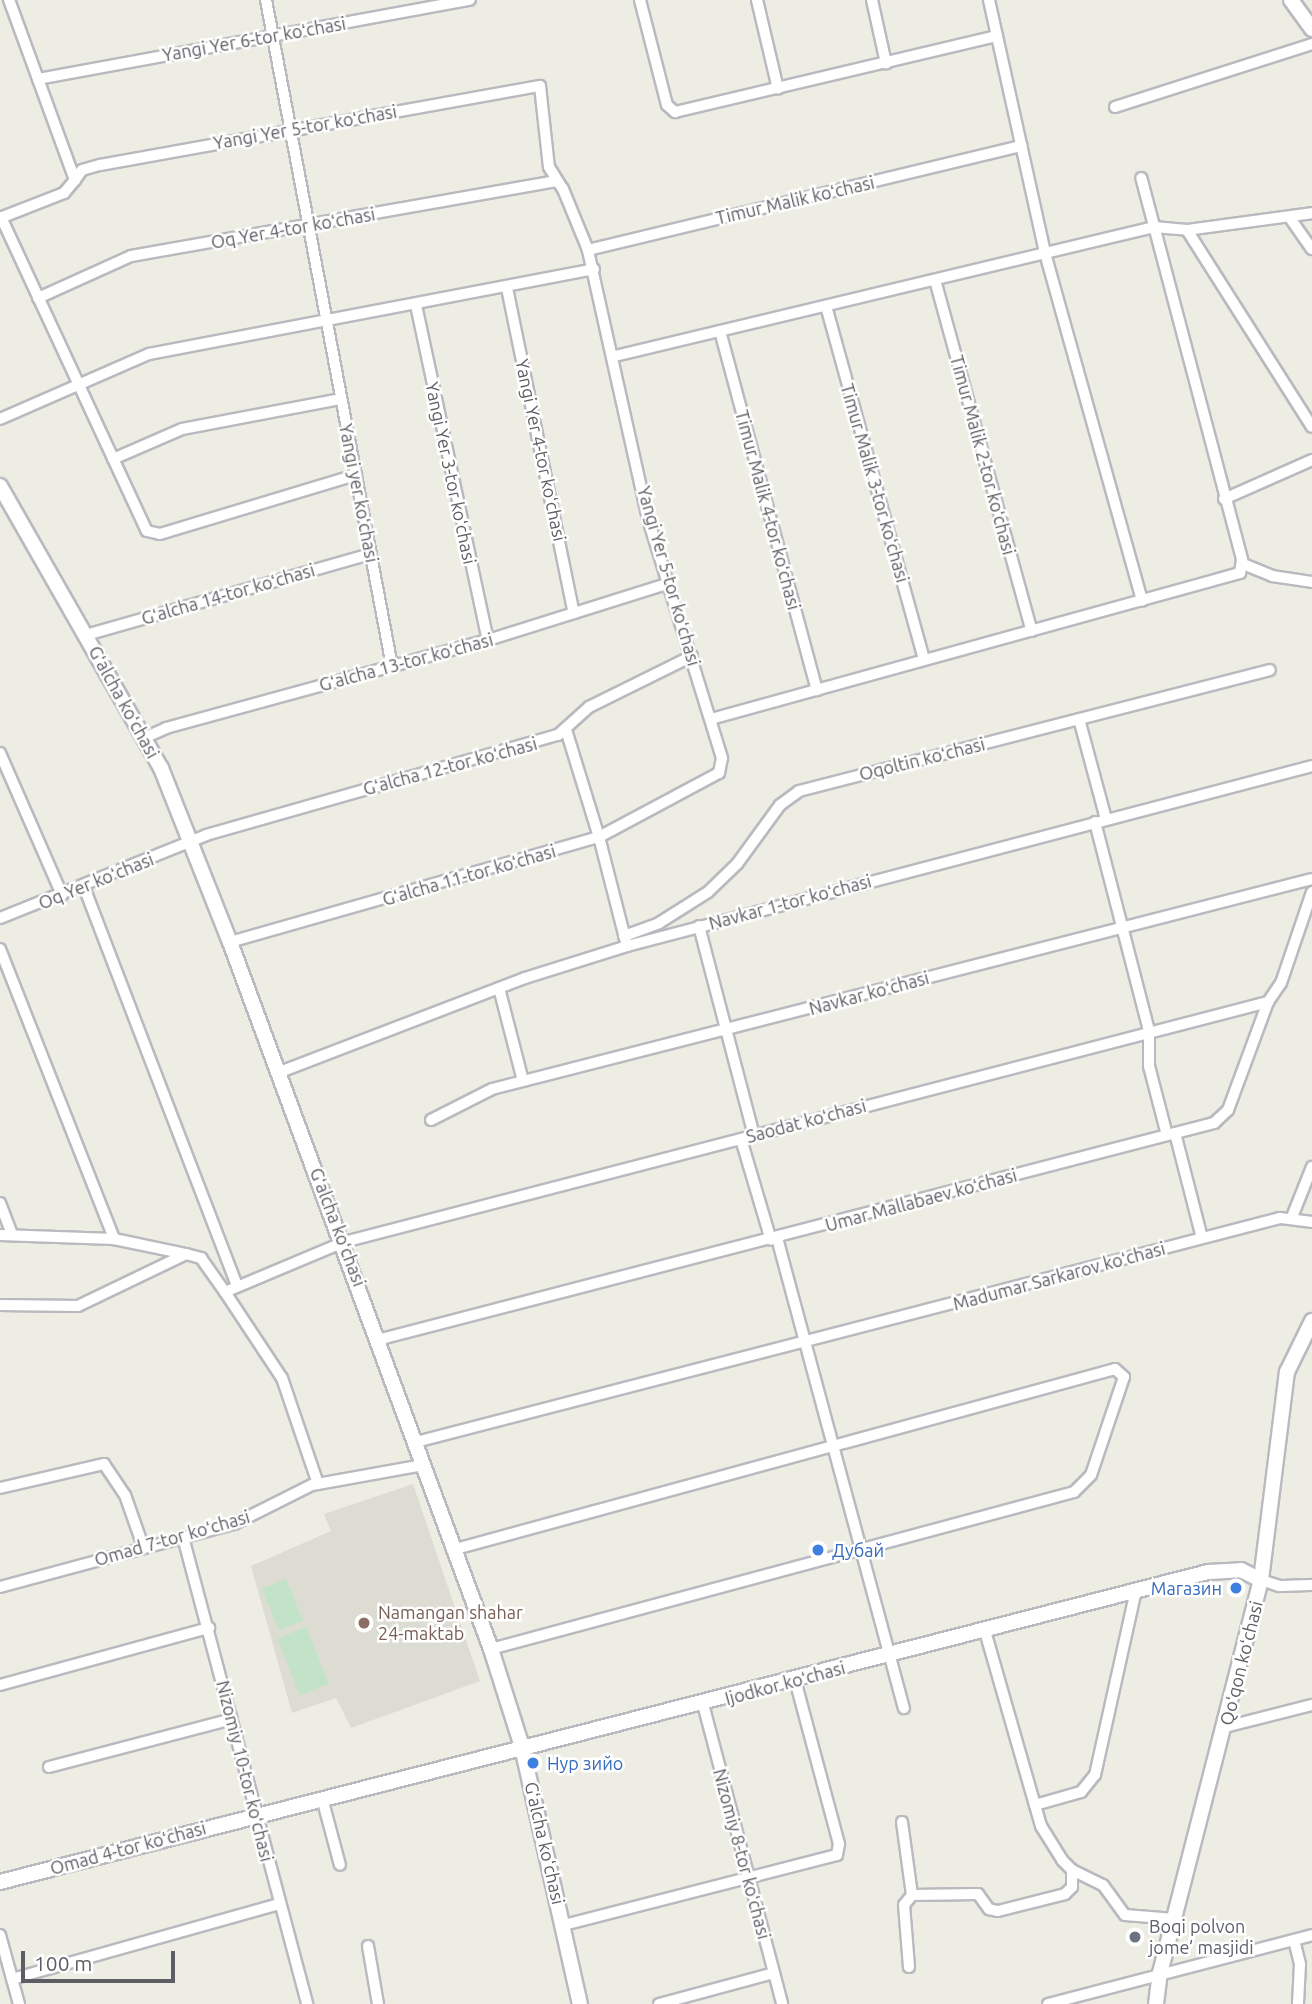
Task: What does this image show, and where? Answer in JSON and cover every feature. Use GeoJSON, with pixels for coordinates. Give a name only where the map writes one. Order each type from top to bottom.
{"type":"FeatureCollection","features":[{"type":"Feature","properties":{"kind":"street"},"geometry":{"type":"LineString","coordinates":[[9,0],[75,180],[64,193],[0,217],[79,383],[142,526],[153,534],[356,475]]}},
{"type":"Feature","properties":{"kind":"street","name":"Yangi yer koʻchasi"},"geometry":{"type":"LineString","coordinates":[[266,0],[392,666]]}},
{"type":"Feature","properties":{"kind":"street","name":"Yangi Yer 6-tor koʻchasi"},"geometry":{"type":"LineString","coordinates":[[38,79],[470,0]]}},
{"type":"Feature","properties":{"kind":"street"},"geometry":{"type":"LineString","coordinates":[[640,0],[667,105],[675,112],[997,36]]}},
{"type":"Feature","properties":{"kind":"street"},"geometry":{"type":"LineString","coordinates":[[757,0],[778,89]]}},
{"type":"Feature","properties":{"kind":"street"},"geometry":{"type":"LineString","coordinates":[[872,0],[886,63]]}},
{"type":"Feature","properties":{"kind":"street"},"geometry":{"type":"LineString","coordinates":[[989,0],[1045,253],[1142,601]]}},
{"type":"Feature","properties":{"kind":"street"},"geometry":{"type":"LineString","coordinates":[[1291,0],[1312,29]]}},
{"type":"Feature","properties":{"kind":"street"},"geometry":{"type":"LineString","coordinates":[[1115,107],[1312,44]]}},
{"type":"Feature","properties":{"kind":"street","name":"Yangi Yer 5-tor koʻchasi"},"geometry":{"type":"LineString","coordinates":[[75,180],[82,170],[100,165],[540,86],[549,167],[556,181]]}},
{"type":"Feature","properties":{"kind":"street","name":"Timur Malik koʻchasi"},"geometry":{"type":"LineString","coordinates":[[588,250],[1022,146]]}},
{"type":"Feature","properties":{"kind":"street"},"geometry":{"type":"LineString","coordinates":[[711,719],[1240,573],[1243,562],[1224,499],[1141,178]]}},
{"type":"Feature","properties":{"kind":"street"},"geometry":{"type":"LineString","coordinates":[[0,419],[149,354],[507,288],[594,269],[556,181]]}},
{"type":"Feature","properties":{"kind":"street","name":"Oq Yer 4-tor koʻchasi"},"geometry":{"type":"LineString","coordinates":[[38,298],[131,257],[556,181]]}},
{"type":"Feature","properties":{"kind":"street"},"geometry":{"type":"LineString","coordinates":[[615,356],[1154,227],[1187,230],[1312,213]]}},
{"type":"Feature","properties":{"kind":"street"},"geometry":{"type":"LineString","coordinates":[[1290,218],[1312,249]]}},
{"type":"Feature","properties":{"kind":"street"},"geometry":{"type":"LineString","coordinates":[[1187,230],[1312,427]]}},
{"type":"Feature","properties":{"kind":"street","name":"Yangi Yer 5-tor koʻchasi"},"geometry":{"type":"LineString","coordinates":[[594,269],[615,356],[648,519],[722,758],[719,773],[599,837]]}},
{"type":"Feature","properties":{"kind":"street","name":"Timur Malik 2-tor koʻchasi"},"geometry":{"type":"LineString","coordinates":[[935,280],[1032,631]]}},
{"type":"Feature","properties":{"kind":"street","name":"Yangi Yer 4-tor koʻchasi"},"geometry":{"type":"LineString","coordinates":[[507,288],[574,613]]}},
{"type":"Feature","properties":{"kind":"street","name":"Yangi Yer 3-tor koʻchasi"},"geometry":{"type":"LineString","coordinates":[[416,305],[488,640]]}},
{"type":"Feature","properties":{"kind":"street","name":"Timur Malik 3-tor koʻchasi"},"geometry":{"type":"LineString","coordinates":[[826,306],[924,660]]}},
{"type":"Feature","properties":{"kind":"street","name":"Timur Malik 4-tor koʻchasi"},"geometry":{"type":"LineString","coordinates":[[720,331],[817,690]]}},
{"type":"Feature","properties":{"kind":"street"},"geometry":{"type":"LineString","coordinates":[[113,459],[182,429],[341,399]]}},
{"type":"Feature","properties":{"kind":"street"},"geometry":{"type":"LineString","coordinates":[[1224,499],[1312,460]]}},
{"type":"Feature","properties":{"kind":"street","name":"Gʻalcha koʻchasi"},"geometry":{"type":"LineString","coordinates":[[0,486],[144,738],[191,841],[280,1072],[381,1339],[452,1550],[491,1649],[522,1747],[580,2004]]}},
{"type":"Feature","properties":{"kind":"street","name":"Gʻalcha 14-tor koʻchasi"},"geometry":{"type":"LineString","coordinates":[[86,635],[371,554]]}},
{"type":"Feature","properties":{"kind":"street"},"geometry":{"type":"LineString","coordinates":[[1243,562],[1272,576],[1312,582]]}},
{"type":"Feature","properties":{"kind":"street","name":"Gʻalcha 13-tor koʻchasi"},"geometry":{"type":"LineString","coordinates":[[144,738],[166,728],[488,640],[667,584]]}},
{"type":"Feature","properties":{"kind":"street","name":"Gʻalcha 12-tor koʻchasi"},"geometry":{"type":"LineString","coordinates":[[191,841],[566,730],[572,719],[589,707],[692,656]]}},
{"type":"Feature","properties":{"kind":"street","name":"Oqoltin koʻchasi"},"geometry":{"type":"LineString","coordinates":[[626,941],[708,892],[737,864],[780,805],[799,791],[1270,670]]}},
{"type":"Feature","properties":{"kind":"street"},"geometry":{"type":"LineString","coordinates":[[1079,719],[1121,925],[1149,1031],[1149,1066],[1202,1238]]}},
{"type":"Feature","properties":{"kind":"street"},"geometry":{"type":"LineString","coordinates":[[566,730],[599,837],[626,941]]}},
{"type":"Feature","properties":{"kind":"street"},"geometry":{"type":"LineString","coordinates":[[0,753],[62,895]]}},
{"type":"Feature","properties":{"kind":"street","name":"Navkar 1-tor koʻchasi"},"geometry":{"type":"LineString","coordinates":[[280,1072],[626,941],[699,926],[1312,766]]}},
{"type":"Feature","properties":{"kind":"street","name":"Gʻalcha 11-tor koʻchasi"},"geometry":{"type":"LineString","coordinates":[[230,942],[599,837]]}},
{"type":"Feature","properties":{"kind":"street","name":"Oq Yer koʻchasi"},"geometry":{"type":"LineString","coordinates":[[0,918],[84,887],[191,841]]}},
{"type":"Feature","properties":{"kind":"street","name":"Navkar koʻchasi"},"geometry":{"type":"LineString","coordinates":[[431,1120],[492,1089],[726,1031],[1121,925],[1312,879]]}},
{"type":"Feature","properties":{"kind":"street"},"geometry":{"type":"LineString","coordinates":[[84,887],[237,1285]]}},
{"type":"Feature","properties":{"kind":"street","name":"Umar Mallabaev koʻchasi"},"geometry":{"type":"LineString","coordinates":[[381,1339],[1214,1123],[1228,1110],[1268,1002],[1281,983],[1312,892]]}},
{"type":"Feature","properties":{"kind":"street"},"geometry":{"type":"LineString","coordinates":[[699,926],[754,1135]]}},
{"type":"Feature","properties":{"kind":"street"},"geometry":{"type":"LineString","coordinates":[[0,948],[114,1238]]}},
{"type":"Feature","properties":{"kind":"street"},"geometry":{"type":"LineString","coordinates":[[499,988],[523,1082]]}},
{"type":"Feature","properties":{"kind":"street","name":"Saodat koʻchasi"},"geometry":{"type":"LineString","coordinates":[[225,1292],[344,1242],[1268,1002]]}},
{"type":"Feature","properties":{"kind":"street"},"geometry":{"type":"LineString","coordinates":[[741,1139],[807,1342],[904,1708]]}},
{"type":"Feature","properties":{"kind":"street"},"geometry":{"type":"LineString","coordinates":[[1292,1217],[1312,1167]]}},
{"type":"Feature","properties":{"kind":"street"},"geometry":{"type":"LineString","coordinates":[[0,1203],[12,1235]]}},
{"type":"Feature","properties":{"kind":"street","name":"Madumar Sarkarov koʻchasi"},"geometry":{"type":"LineString","coordinates":[[416,1442],[1202,1238],[1292,1217],[1312,1222]]}},
{"type":"Feature","properties":{"kind":"street"},"geometry":{"type":"LineString","coordinates":[[0,1235],[114,1238],[201,1258],[282,1378],[318,1484]]}},
{"type":"Feature","properties":{"kind":"street"},"geometry":{"type":"LineString","coordinates":[[0,1305],[78,1306],[186,1254]]}},
{"type":"Feature","properties":{"kind":"street","name":"Qoʻqon koʻchasi"},"geometry":{"type":"LineString","coordinates":[[1157,2004],[1160,1973],[1261,1580],[1279,1415],[1287,1372],[1306,1343],[1312,1321]]}},
{"type":"Feature","properties":{"kind":"street"},"geometry":{"type":"LineString","coordinates":[[452,1550],[1115,1369],[1124,1377],[1091,1475],[1080,1488],[491,1649]]}},
{"type":"Feature","properties":{"kind":"street"},"geometry":{"type":"LineString","coordinates":[[0,1488],[104,1464],[125,1495],[143,1546]]}},
{"type":"Feature","properties":{"kind":"street","name":"Omad 7-tor koʻchasi"},"geometry":{"type":"LineString","coordinates":[[0,1587],[143,1546],[234,1524],[318,1484],[423,1465]]}},
{"type":"Feature","properties":{"kind":"street","name":"Nizomiy 10-tor koʻchasi"},"geometry":{"type":"LineString","coordinates":[[183,1537],[257,1814],[302,2003]]}},
{"type":"Feature","properties":{"kind":"street","name":"Ijodkor koʻchasi"},"geometry":{"type":"LineString","coordinates":[[257,1814],[703,1704],[1225,1569],[1241,1570],[1279,1586],[1312,1585]]}},
{"type":"Feature","properties":{"kind":"street"},"geometry":{"type":"LineString","coordinates":[[1035,1805],[1081,1792],[1095,1775],[1136,1590]]}},
{"type":"Feature","properties":{"kind":"street"},"geometry":{"type":"LineString","coordinates":[[0,1685],[209,1628]]}},
{"type":"Feature","properties":{"kind":"street"},"geometry":{"type":"LineString","coordinates":[[985,1631],[1041,1826],[1072,1870],[1103,1885],[1125,1916],[1175,1919]]}},
{"type":"Feature","properties":{"kind":"street"},"geometry":{"type":"LineString","coordinates":[[564,1925],[748,1879],[839,1852],[795,1680]]}},
{"type":"Feature","properties":{"kind":"street","name":"Nizomiy 8-tor koʻchasi"},"geometry":{"type":"LineString","coordinates":[[703,1704],[782,2004]]}},
{"type":"Feature","properties":{"kind":"street"},"geometry":{"type":"LineString","coordinates":[[1225,1727],[1312,1705]]}},
{"type":"Feature","properties":{"kind":"street"},"geometry":{"type":"LineString","coordinates":[[49,1767],[232,1719]]}},
{"type":"Feature","properties":{"kind":"street"},"geometry":{"type":"LineString","coordinates":[[322,1798],[340,1865]]}},
{"type":"Feature","properties":{"kind":"street","name":"Omad 4-tor koʻchasi"},"geometry":{"type":"LineString","coordinates":[[0,1882],[257,1814]]}},
{"type":"Feature","properties":{"kind":"street"},"geometry":{"type":"LineString","coordinates":[[902,1822],[912,1895],[904,1905],[909,1968]]}},
{"type":"Feature","properties":{"kind":"street"},"geometry":{"type":"LineString","coordinates":[[912,1895],[978,1894],[989,1909],[998,1911],[1065,1894],[1072,1887],[1072,1870]]}},
{"type":"Feature","properties":{"kind":"street"},"geometry":{"type":"LineString","coordinates":[[12,1979],[278,1904]]}},
{"type":"Feature","properties":{"kind":"street"},"geometry":{"type":"LineString","coordinates":[[0,1935],[19,2004]]}},
{"type":"Feature","properties":{"kind":"street"},"geometry":{"type":"LineString","coordinates":[[1051,2004],[1160,1973],[1191,1969],[1312,1935]]}},
{"type":"Feature","properties":{"kind":"street"},"geometry":{"type":"LineString","coordinates":[[1294,1940],[1300,1964],[1298,2004]]}},
{"type":"Feature","properties":{"kind":"street"},"geometry":{"type":"LineString","coordinates":[[368,1947],[378,2004]]}},
{"type":"Feature","properties":{"kind":"street"},"geometry":{"type":"LineString","coordinates":[[659,2004],[774,1973]]}},
{"type":"Feature","properties":{"kind":"shaded area","name":"Namangan shahar 24-maktab"},"geometry":{"type":"Polygon","coordinates":[[[413,1484],[480,1681],[351,1728],[336,1698],[292,1713],[251,1566],[331,1531],[324,1514],[413,1484]]]}},
{"type":"Feature","properties":{"kind":"green space"},"geometry":{"type":"Polygon","coordinates":[[[286,1579],[303,1621],[279,1630],[262,1589],[286,1579]]]}},
{"type":"Feature","properties":{"kind":"green space"},"geometry":{"type":"Polygon","coordinates":[[[306,1627],[329,1684],[300,1695],[277,1639],[306,1627]]]}},
{"type":"Feature","properties":{"kind":"place","name":"Дубай"},"geometry":{"type":"Point","coordinates":[818,1550]}},
{"type":"Feature","properties":{"kind":"place","name":"Магазин"},"geometry":{"type":"Point","coordinates":[1236,1588]}},
{"type":"Feature","properties":{"kind":"place","name":"Namangan shahar 24-maktab"},"geometry":{"type":"Point","coordinates":[364,1623]}},
{"type":"Feature","properties":{"kind":"place","name":"Нур зийо"},"geometry":{"type":"Point","coordinates":[533,1763]}},
{"type":"Feature","properties":{"kind":"place","name":"Boqi polvon jome’ masjidi"},"geometry":{"type":"Point","coordinates":[1135,1937]}}]}
